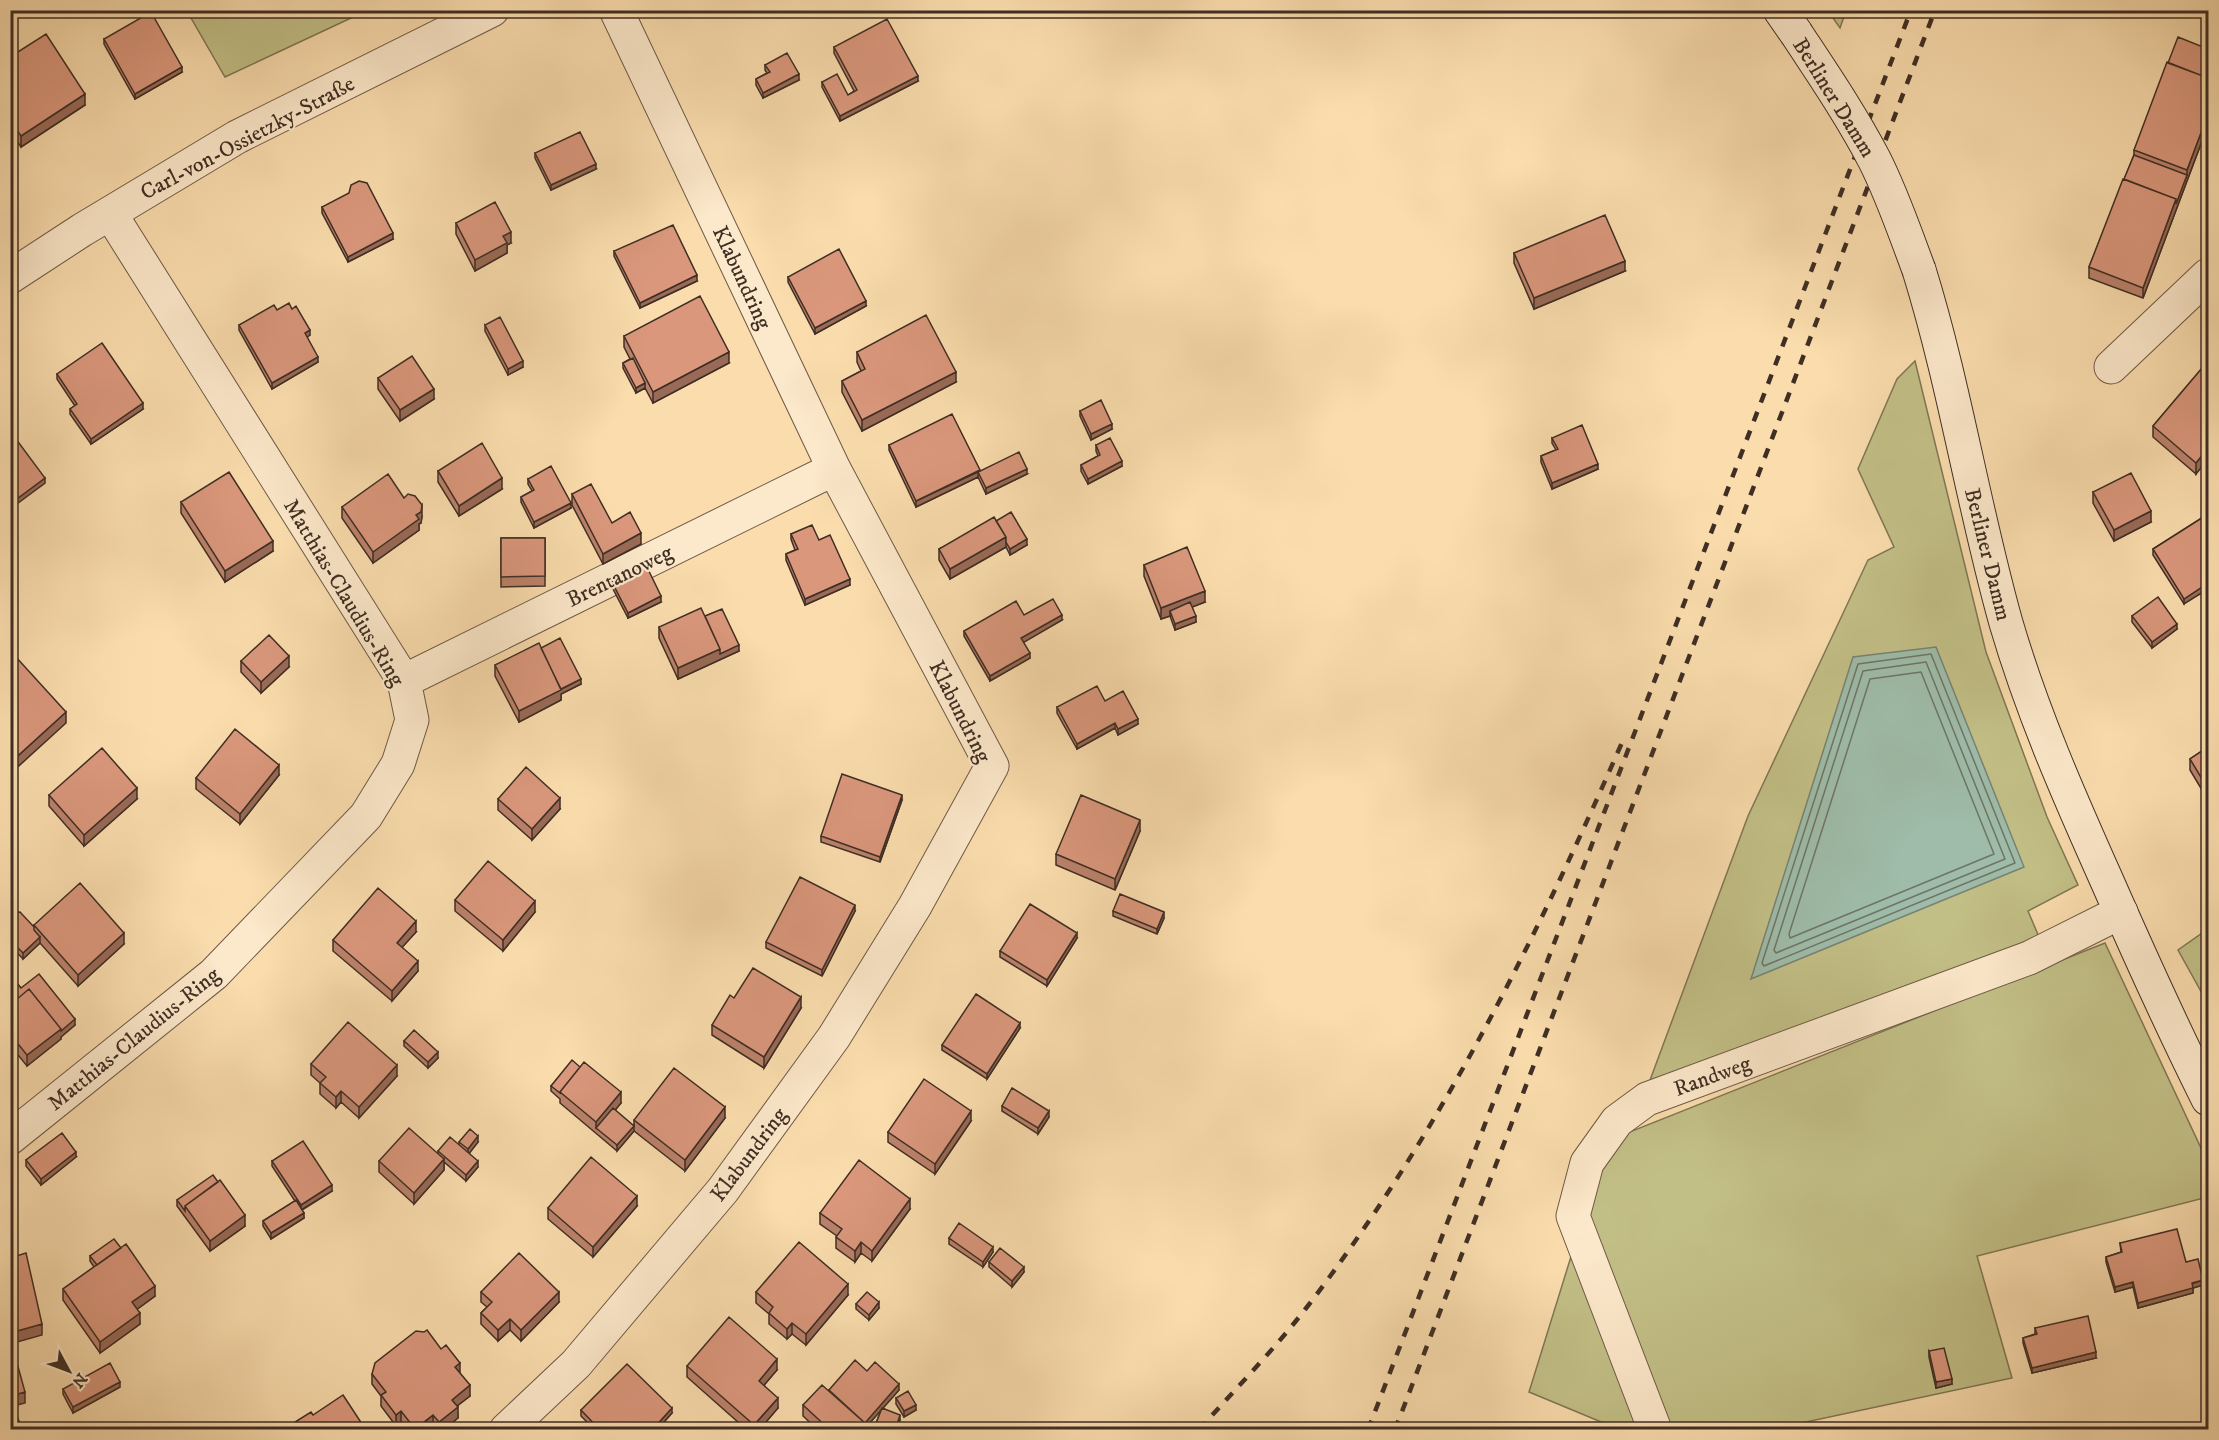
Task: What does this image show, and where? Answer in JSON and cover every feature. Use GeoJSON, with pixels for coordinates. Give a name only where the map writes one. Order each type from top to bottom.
{"type":"FeatureCollection","features":[{"type":"Feature","properties":{"kind":"street","name":"Carl-von-Ossietzky-Straße"},"geometry":{"type":"LineString","coordinates":[[10,277],[110,213],[237,137],[492,10]]}},
{"type":"Feature","properties":{"kind":"street","name":"Klabundring"},"geometry":{"type":"LineString","coordinates":[[506,1430],[576,1364],[723,1190],[834,1037],[915,906],[992,766],[834,469],[616,10]]}},
{"type":"Feature","properties":{"kind":"street","name":"Berliner Damm"},"geometry":{"type":"LineString","coordinates":[[1788,22],[1831,85],[1874,159],[1898,215],[1919,270],[1932,313],[1984,542],[2038,722],[2175,1032],[2208,1099]]}},
{"type":"Feature","properties":{"kind":"street","name":"Matthias-Claudius-Ring"},"geometry":{"type":"LineString","coordinates":[[10,1138],[214,974],[366,816],[398,764],[412,720],[404,681],[110,213]]}},
{"type":"Feature","properties":{"kind":"street"},"geometry":{"type":"LineString","coordinates":[[2111,367],[2208,275]]}},
{"type":"Feature","properties":{"kind":"street","name":"Brentanoweg"},"geometry":{"type":"LineString","coordinates":[[404,681],[834,469]]}},
{"type":"Feature","properties":{"kind":"street","name":"Randweg"},"geometry":{"type":"LineString","coordinates":[[1655,1430],[1573,1216],[1587,1163],[1617,1121],[1647,1099],[2029,958],[2121,912]]}},
{"type":"Feature","properties":{"kind":"shaded area"},"geometry":{"type":"Polygon","coordinates":[[[187,11],[366,11],[225,77],[187,11]]]}},
{"type":"Feature","properties":{"kind":"shaded area"},"geometry":{"type":"Polygon","coordinates":[[[1828,11],[1846,11],[1840,28],[1828,11]]]}},
{"type":"Feature","properties":{"kind":"shaded area"},"geometry":{"type":"Polygon","coordinates":[[[1915,361],[1986,652],[2047,817],[2078,885],[2028,911],[2039,937],[1646,1091],[1748,816],[1868,560],[1894,547],[1858,469],[1897,379],[1915,361]]]}},
{"type":"Feature","properties":{"kind":"shaded area"},"geometry":{"type":"Polygon","coordinates":[[[2208,929],[2208,1004],[2178,950],[2208,929]]]}},
{"type":"Feature","properties":{"kind":"shaded area"},"geometry":{"type":"Polygon","coordinates":[[[2105,943],[2208,1163],[2208,1197],[1977,1256],[2012,1378],[1769,1430],[1618,1429],[1529,1392],[1596,1176],[1627,1133],[2105,943]]]}},
{"type":"Feature","properties":{"kind":"water"},"geometry":{"type":"Polygon","coordinates":[[[1936,647],[2024,867],[1751,979],[1853,657],[1936,647]]]}},
{"type":"Feature","properties":{"kind":"building"},"geometry":{"type":"Polygon","coordinates":[[[151,12],[182,67],[135,94],[104,39],[151,12]]]}},
{"type":"Feature","properties":{"kind":"building"},"geometry":{"type":"Polygon","coordinates":[[[887,19],[918,76],[840,116],[822,82],[837,74],[848,95],[857,90],[834,47],[887,19]]]}},
{"type":"Feature","properties":{"kind":"building"},"geometry":{"type":"Polygon","coordinates":[[[46,34],[85,94],[21,136],[10,120],[10,57],[46,34]]]}},
{"type":"Feature","properties":{"kind":"building"},"geometry":{"type":"Polygon","coordinates":[[[2178,37],[2208,49],[2208,78],[2168,63],[2178,37]]]}},
{"type":"Feature","properties":{"kind":"building"},"geometry":{"type":"Polygon","coordinates":[[[787,53],[799,74],[763,93],[756,79],[770,72],[765,65],[787,53]]]}},
{"type":"Feature","properties":{"kind":"building"},"geometry":{"type":"Polygon","coordinates":[[[2167,62],[2208,78],[2208,114],[2187,170],[2134,150],[2167,62]]]}},
{"type":"Feature","properties":{"kind":"building"},"geometry":{"type":"Polygon","coordinates":[[[580,132],[596,164],[551,185],[535,153],[580,132]]]}},
{"type":"Feature","properties":{"kind":"building"},"geometry":{"type":"Polygon","coordinates":[[[2134,155],[2187,175],[2176,204],[2176,199],[2124,179],[2134,155]]]}},
{"type":"Feature","properties":{"kind":"building"},"geometry":{"type":"Polygon","coordinates":[[[2123,179],[2176,199],[2143,288],[2089,267],[2123,179]]]}},
{"type":"Feature","properties":{"kind":"building"},"geometry":{"type":"Polygon","coordinates":[[[359,181],[367,183],[393,233],[348,257],[322,207],[349,193],[351,185],[359,181]]]}},
{"type":"Feature","properties":{"kind":"building"},"geometry":{"type":"Polygon","coordinates":[[[495,202],[511,232],[503,236],[507,243],[475,260],[456,223],[495,202]]]}},
{"type":"Feature","properties":{"kind":"building"},"geometry":{"type":"Polygon","coordinates":[[[1605,215],[1625,261],[1534,298],[1514,253],[1605,215]]]}},
{"type":"Feature","properties":{"kind":"building"},"geometry":{"type":"Polygon","coordinates":[[[673,225],[697,275],[640,303],[614,251],[673,225]]]}},
{"type":"Feature","properties":{"kind":"building"},"geometry":{"type":"Polygon","coordinates":[[[839,249],[866,301],[815,328],[788,277],[839,249]]]}},
{"type":"Feature","properties":{"kind":"building"},"geometry":{"type":"Polygon","coordinates":[[[700,296],[729,352],[653,392],[624,336],[700,296]]]}},
{"type":"Feature","properties":{"kind":"building"},"geometry":{"type":"Polygon","coordinates":[[[289,303],[292,309],[296,306],[310,330],[305,333],[318,357],[272,383],[239,325],[274,305],[277,310],[289,303]]]}},
{"type":"Feature","properties":{"kind":"building"},"geometry":{"type":"Polygon","coordinates":[[[926,315],[956,372],[862,420],[842,381],[865,369],[857,352],[926,315]]]}},
{"type":"Feature","properties":{"kind":"building"},"geometry":{"type":"Polygon","coordinates":[[[500,317],[523,361],[508,369],[485,325],[500,317]]]}},
{"type":"Feature","properties":{"kind":"building"},"geometry":{"type":"Polygon","coordinates":[[[102,343],[143,403],[91,439],[70,409],[77,404],[57,374],[102,343]]]}},
{"type":"Feature","properties":{"kind":"building"},"geometry":{"type":"Polygon","coordinates":[[[412,356],[434,389],[400,410],[378,378],[412,356]]]}},
{"type":"Feature","properties":{"kind":"building"},"geometry":{"type":"Polygon","coordinates":[[[633,358],[645,383],[636,388],[623,363],[633,358]]]}},
{"type":"Feature","properties":{"kind":"building"},"geometry":{"type":"Polygon","coordinates":[[[2208,361],[2208,448],[2196,463],[2153,426],[2208,361]]]}},
{"type":"Feature","properties":{"kind":"building"},"geometry":{"type":"Polygon","coordinates":[[[1101,400],[1112,424],[1091,434],[1080,411],[1101,400]]]}},
{"type":"Feature","properties":{"kind":"building"},"geometry":{"type":"Polygon","coordinates":[[[952,414],[980,470],[916,501],[889,445],[952,414]]]}},
{"type":"Feature","properties":{"kind":"building"},"geometry":{"type":"Polygon","coordinates":[[[1582,425],[1598,464],[1552,483],[1541,456],[1558,449],[1552,438],[1582,425]]]}},
{"type":"Feature","properties":{"kind":"building"},"geometry":{"type":"Polygon","coordinates":[[[10,431],[45,478],[10,504],[10,431]]]}},
{"type":"Feature","properties":{"kind":"building"},"geometry":{"type":"Polygon","coordinates":[[[1110,438],[1122,461],[1088,479],[1081,465],[1100,455],[1096,445],[1110,438]]]}},
{"type":"Feature","properties":{"kind":"building"},"geometry":{"type":"Polygon","coordinates":[[[482,443],[502,478],[459,506],[438,471],[482,443]]]}},
{"type":"Feature","properties":{"kind":"building"},"geometry":{"type":"Polygon","coordinates":[[[1019,452],[1027,469],[986,488],[978,472],[1019,452]]]}},
{"type":"Feature","properties":{"kind":"building"},"geometry":{"type":"Polygon","coordinates":[[[551,466],[571,503],[534,522],[521,497],[534,490],[528,479],[551,466]]]}},
{"type":"Feature","properties":{"kind":"building"},"geometry":{"type":"Polygon","coordinates":[[[229,472],[273,541],[225,571],[181,502],[229,472]]]}},
{"type":"Feature","properties":{"kind":"building"},"geometry":{"type":"Polygon","coordinates":[[[2131,473],[2151,511],[2114,530],[2093,492],[2131,473]]]}},
{"type":"Feature","properties":{"kind":"building"},"geometry":{"type":"Polygon","coordinates":[[[388,474],[404,498],[408,494],[415,496],[422,505],[421,512],[416,515],[419,519],[373,552],[342,507],[388,474]]]}},
{"type":"Feature","properties":{"kind":"building"},"geometry":{"type":"Polygon","coordinates":[[[591,484],[612,523],[630,512],[641,533],[603,554],[572,494],[591,484]]]}},
{"type":"Feature","properties":{"kind":"building"},"geometry":{"type":"Polygon","coordinates":[[[1011,512],[1027,539],[1010,549],[996,521],[1011,512]]]}},
{"type":"Feature","properties":{"kind":"building"},"geometry":{"type":"Polygon","coordinates":[[[2208,514],[2208,583],[2184,599],[2153,549],[2208,514]]]}},
{"type":"Feature","properties":{"kind":"building"},"geometry":{"type":"Polygon","coordinates":[[[994,517],[1006,537],[950,569],[939,549],[994,517]]]}},
{"type":"Feature","properties":{"kind":"building"},"geometry":{"type":"Polygon","coordinates":[[[812,525],[819,540],[830,535],[850,579],[805,599],[786,554],[798,549],[791,534],[812,525]]]}},
{"type":"Feature","properties":{"kind":"building"},"geometry":{"type":"Polygon","coordinates":[[[501,538],[545,538],[545,576],[501,577],[501,538]]]}},
{"type":"Feature","properties":{"kind":"building"},"geometry":{"type":"Polygon","coordinates":[[[1187,547],[1205,591],[1161,608],[1144,565],[1187,547]]]}},
{"type":"Feature","properties":{"kind":"building"},"geometry":{"type":"Polygon","coordinates":[[[646,565],[661,596],[628,613],[612,582],[646,565]]]}},
{"type":"Feature","properties":{"kind":"building"},"geometry":{"type":"Polygon","coordinates":[[[2158,597],[2177,624],[2152,642],[2132,616],[2158,597]]]}},
{"type":"Feature","properties":{"kind":"building"},"geometry":{"type":"Polygon","coordinates":[[[1053,599],[1062,615],[1021,638],[1030,653],[990,676],[964,631],[1016,601],[1024,615],[1053,599]]]}},
{"type":"Feature","properties":{"kind":"building"},"geometry":{"type":"Polygon","coordinates":[[[1190,602],[1196,616],[1175,624],[1170,611],[1190,602]]]}},
{"type":"Feature","properties":{"kind":"building"},"geometry":{"type":"Polygon","coordinates":[[[701,608],[720,649],[678,668],[659,627],[701,608]]]}},
{"type":"Feature","properties":{"kind":"building"},"geometry":{"type":"Polygon","coordinates":[[[722,609],[739,645],[720,654],[720,649],[705,616],[722,609]]]}},
{"type":"Feature","properties":{"kind":"building"},"geometry":{"type":"Polygon","coordinates":[[[269,635],[289,656],[261,682],[241,661],[269,635]]]}},
{"type":"Feature","properties":{"kind":"building"},"geometry":{"type":"Polygon","coordinates":[[[560,638],[581,679],[561,689],[541,648],[560,638]]]}},
{"type":"Feature","properties":{"kind":"building"},"geometry":{"type":"Polygon","coordinates":[[[539,643],[561,690],[519,711],[495,665],[539,643]]]}},
{"type":"Feature","properties":{"kind":"building"},"geometry":{"type":"Polygon","coordinates":[[[15,656],[66,712],[10,763],[10,661],[15,656]]]}},
{"type":"Feature","properties":{"kind":"building"},"geometry":{"type":"Polygon","coordinates":[[[1097,686],[1105,701],[1123,691],[1138,719],[1118,729],[1115,723],[1077,744],[1057,707],[1097,686]]]}},
{"type":"Feature","properties":{"kind":"building"},"geometry":{"type":"Polygon","coordinates":[[[235,729],[279,765],[240,814],[196,778],[235,729]]]}},
{"type":"Feature","properties":{"kind":"building"},"geometry":{"type":"Polygon","coordinates":[[[2208,747],[2208,789],[2190,759],[2208,747]]]}},
{"type":"Feature","properties":{"kind":"building"},"geometry":{"type":"Polygon","coordinates":[[[102,748],[137,788],[84,835],[49,795],[102,748]]]}},
{"type":"Feature","properties":{"kind":"building"},"geometry":{"type":"Polygon","coordinates":[[[526,767],[560,798],[532,829],[498,799],[526,767]]]}},
{"type":"Feature","properties":{"kind":"building"},"geometry":{"type":"Polygon","coordinates":[[[842,774],[902,795],[880,857],[821,836],[842,774]]]}},
{"type":"Feature","properties":{"kind":"building"},"geometry":{"type":"Polygon","coordinates":[[[1081,795],[1140,820],[1115,879],[1056,854],[1081,795]]]}},
{"type":"Feature","properties":{"kind":"building"},"geometry":{"type":"Polygon","coordinates":[[[488,861],[535,901],[503,940],[455,900],[488,861]]]}},
{"type":"Feature","properties":{"kind":"building"},"geometry":{"type":"Polygon","coordinates":[[[800,877],[855,905],[822,970],[766,942],[800,877]]]}},
{"type":"Feature","properties":{"kind":"building"},"geometry":{"type":"Polygon","coordinates":[[[80,883],[124,933],[78,975],[34,925],[80,883]]]}},
{"type":"Feature","properties":{"kind":"building"},"geometry":{"type":"Polygon","coordinates":[[[378,888],[416,921],[397,943],[418,961],[392,991],[333,940],[378,888]]]}},
{"type":"Feature","properties":{"kind":"building"},"geometry":{"type":"Polygon","coordinates":[[[1120,894],[1164,912],[1157,929],[1113,911],[1120,894]]]}},
{"type":"Feature","properties":{"kind":"building"},"geometry":{"type":"Polygon","coordinates":[[[1030,904],[1077,933],[1047,980],[1000,951],[1030,904]]]}},
{"type":"Feature","properties":{"kind":"building"},"geometry":{"type":"Polygon","coordinates":[[[20,912],[40,937],[23,953],[10,940],[10,913],[20,912]]]}},
{"type":"Feature","properties":{"kind":"building"},"geometry":{"type":"Polygon","coordinates":[[[753,968],[801,997],[764,1057],[712,1025],[730,995],[734,998],[753,968]]]}},
{"type":"Feature","properties":{"kind":"building"},"geometry":{"type":"Polygon","coordinates":[[[39,974],[75,1019],[61,1031],[29,989],[10,1005],[10,975],[21,988],[39,974]]]}},
{"type":"Feature","properties":{"kind":"building"},"geometry":{"type":"Polygon","coordinates":[[[29,989],[61,1029],[27,1055],[10,1034],[10,1005],[29,989]]]}},
{"type":"Feature","properties":{"kind":"building"},"geometry":{"type":"Polygon","coordinates":[[[976,994],[1020,1023],[987,1074],[942,1045],[976,994]]]}},
{"type":"Feature","properties":{"kind":"building"},"geometry":{"type":"Polygon","coordinates":[[[348,1022],[397,1065],[359,1107],[341,1091],[336,1097],[320,1083],[326,1077],[311,1064],[348,1022]]]}},
{"type":"Feature","properties":{"kind":"building"},"geometry":{"type":"Polygon","coordinates":[[[414,1030],[438,1052],[428,1062],[404,1041],[414,1030]]]}},
{"type":"Feature","properties":{"kind":"building"},"geometry":{"type":"Polygon","coordinates":[[[572,1060],[580,1067],[560,1093],[551,1086],[572,1060]]]}},
{"type":"Feature","properties":{"kind":"building"},"geometry":{"type":"Polygon","coordinates":[[[584,1062],[621,1092],[596,1122],[560,1092],[584,1062]]]}},
{"type":"Feature","properties":{"kind":"building"},"geometry":{"type":"Polygon","coordinates":[[[674,1068],[725,1107],[685,1160],[634,1120],[674,1068]]]}},
{"type":"Feature","properties":{"kind":"building"},"geometry":{"type":"Polygon","coordinates":[[[924,1079],[971,1111],[935,1164],[888,1132],[924,1079]]]}},
{"type":"Feature","properties":{"kind":"building"},"geometry":{"type":"Polygon","coordinates":[[[1012,1088],[1049,1111],[1038,1128],[1002,1106],[1012,1088]]]}},
{"type":"Feature","properties":{"kind":"building"},"geometry":{"type":"Polygon","coordinates":[[[613,1108],[634,1126],[617,1145],[596,1128],[613,1108]]]}},
{"type":"Feature","properties":{"kind":"building"},"geometry":{"type":"Polygon","coordinates":[[[409,1128],[444,1159],[414,1193],[379,1161],[409,1128]]]}},
{"type":"Feature","properties":{"kind":"building"},"geometry":{"type":"Polygon","coordinates":[[[470,1129],[478,1136],[468,1149],[459,1142],[470,1129]]]}},
{"type":"Feature","properties":{"kind":"building"},"geometry":{"type":"Polygon","coordinates":[[[62,1133],[76,1152],[41,1179],[26,1160],[62,1133]]]}},
{"type":"Feature","properties":{"kind":"building"},"geometry":{"type":"Polygon","coordinates":[[[450,1137],[478,1161],[466,1175],[438,1151],[450,1137]]]}},
{"type":"Feature","properties":{"kind":"building"},"geometry":{"type":"Polygon","coordinates":[[[303,1141],[332,1185],[301,1205],[272,1161],[303,1141]]]}},
{"type":"Feature","properties":{"kind":"building"},"geometry":{"type":"Polygon","coordinates":[[[591,1157],[637,1196],[593,1247],[548,1208],[591,1157]]]}},
{"type":"Feature","properties":{"kind":"building"},"geometry":{"type":"Polygon","coordinates":[[[859,1160],[910,1199],[872,1251],[861,1242],[855,1251],[836,1237],[842,1229],[820,1213],[859,1160]]]}},
{"type":"Feature","properties":{"kind":"building"},"geometry":{"type":"Polygon","coordinates":[[[213,1175],[218,1182],[185,1206],[185,1211],[177,1200],[213,1175]]]}},
{"type":"Feature","properties":{"kind":"building"},"geometry":{"type":"Polygon","coordinates":[[[220,1180],[245,1215],[210,1241],[185,1206],[220,1180]]]}},
{"type":"Feature","properties":{"kind":"building"},"geometry":{"type":"Polygon","coordinates":[[[296,1200],[304,1213],[271,1233],[263,1221],[296,1200]]]}},
{"type":"Feature","properties":{"kind":"building"},"geometry":{"type":"Polygon","coordinates":[[[959,1223],[993,1247],[983,1262],[949,1238],[959,1223]]]}},
{"type":"Feature","properties":{"kind":"building"},"geometry":{"type":"Polygon","coordinates":[[[2177,1229],[2186,1262],[2198,1259],[2203,1280],[2192,1283],[2193,1288],[2138,1303],[2133,1282],[2115,1287],[2106,1257],[2122,1252],[2120,1243],[2177,1229]]]}},
{"type":"Feature","properties":{"kind":"building"},"geometry":{"type":"Polygon","coordinates":[[[114,1239],[121,1248],[97,1265],[90,1256],[114,1239]]]}},
{"type":"Feature","properties":{"kind":"building"},"geometry":{"type":"Polygon","coordinates":[[[799,1242],[848,1284],[806,1334],[792,1323],[787,1329],[769,1313],[773,1307],[756,1292],[799,1242]]]}},
{"type":"Feature","properties":{"kind":"building"},"geometry":{"type":"Polygon","coordinates":[[[126,1244],[155,1286],[132,1302],[140,1313],[100,1342],[63,1289],[126,1244]]]}},
{"type":"Feature","properties":{"kind":"building"},"geometry":{"type":"Polygon","coordinates":[[[1000,1248],[1024,1267],[1012,1281],[989,1262],[1000,1248]]]}},
{"type":"Feature","properties":{"kind":"building"},"geometry":{"type":"Polygon","coordinates":[[[26,1253],[42,1324],[10,1333],[10,1258],[26,1253]]]}},
{"type":"Feature","properties":{"kind":"building"},"geometry":{"type":"Polygon","coordinates":[[[519,1253],[559,1292],[521,1330],[510,1319],[498,1330],[481,1313],[492,1302],[481,1292],[519,1253]]]}},
{"type":"Feature","properties":{"kind":"building"},"geometry":{"type":"Polygon","coordinates":[[[867,1292],[879,1302],[869,1315],[856,1304],[867,1292]]]}},
{"type":"Feature","properties":{"kind":"building"},"geometry":{"type":"Polygon","coordinates":[[[2088,1316],[2096,1352],[2032,1368],[2023,1338],[2037,1334],[2035,1328],[2088,1316]]]}},
{"type":"Feature","properties":{"kind":"building"},"geometry":{"type":"Polygon","coordinates":[[[729,1317],[777,1359],[759,1381],[778,1398],[754,1425],[687,1366],[729,1317]]]}},
{"type":"Feature","properties":{"kind":"building"},"geometry":{"type":"Polygon","coordinates":[[[427,1330],[441,1349],[446,1345],[460,1363],[455,1367],[470,1385],[452,1400],[458,1407],[439,1422],[433,1415],[415,1429],[401,1411],[396,1415],[381,1395],[386,1392],[372,1374],[375,1363],[416,1331],[427,1330]]]}},
{"type":"Feature","properties":{"kind":"building"},"geometry":{"type":"Polygon","coordinates":[[[1944,1348],[1952,1379],[1936,1382],[1929,1351],[1944,1348]]]}},
{"type":"Feature","properties":{"kind":"building"},"geometry":{"type":"Polygon","coordinates":[[[14,1352],[25,1392],[10,1396],[10,1353],[14,1352]]]}},
{"type":"Feature","properties":{"kind":"building"},"geometry":{"type":"Polygon","coordinates":[[[855,1360],[867,1371],[875,1362],[899,1384],[865,1423],[829,1390],[855,1360]]]}},
{"type":"Feature","properties":{"kind":"building"},"geometry":{"type":"Polygon","coordinates":[[[2208,1362],[2208,1378],[2205,1363],[2208,1362]]]}},
{"type":"Feature","properties":{"kind":"building"},"geometry":{"type":"Polygon","coordinates":[[[110,1363],[120,1382],[73,1407],[63,1389],[110,1363]]]}},
{"type":"Feature","properties":{"kind":"building"},"geometry":{"type":"Polygon","coordinates":[[[627,1364],[672,1408],[652,1430],[600,1430],[581,1410],[627,1364]]]}},
{"type":"Feature","properties":{"kind":"building"},"geometry":{"type":"Polygon","coordinates":[[[822,1385],[867,1425],[863,1430],[830,1430],[803,1405],[822,1385]]]}},
{"type":"Feature","properties":{"kind":"building"},"geometry":{"type":"Polygon","coordinates":[[[908,1391],[916,1405],[904,1411],[896,1398],[908,1391]]]}},
{"type":"Feature","properties":{"kind":"building"},"geometry":{"type":"Polygon","coordinates":[[[343,1395],[366,1430],[289,1430],[287,1427],[311,1412],[313,1415],[343,1395]]]}},
{"type":"Feature","properties":{"kind":"building"},"geometry":{"type":"Polygon","coordinates":[[[882,1408],[900,1415],[895,1430],[884,1430],[875,1426],[882,1408]]]}},
{"type":"Feature","properties":{"kind":"building"},"geometry":{"type":"Polygon","coordinates":[[[16,1414],[23,1430],[10,1430],[10,1417],[16,1414]]]}},
{"type":"Feature","properties":{"kind":"railway"},"geometry":{"type":"LineString","coordinates":[[1368,1430],[1911,10]]}},
{"type":"Feature","properties":{"kind":"railway"},"geometry":{"type":"LineString","coordinates":[[1395,1430],[1935,10]]}},
{"type":"Feature","properties":{"kind":"railway"},"geometry":{"type":"LineString","coordinates":[[1199,1430],[1307,1307],[1355,1241],[1443,1103],[1521,960],[1624,738]]}}]}
